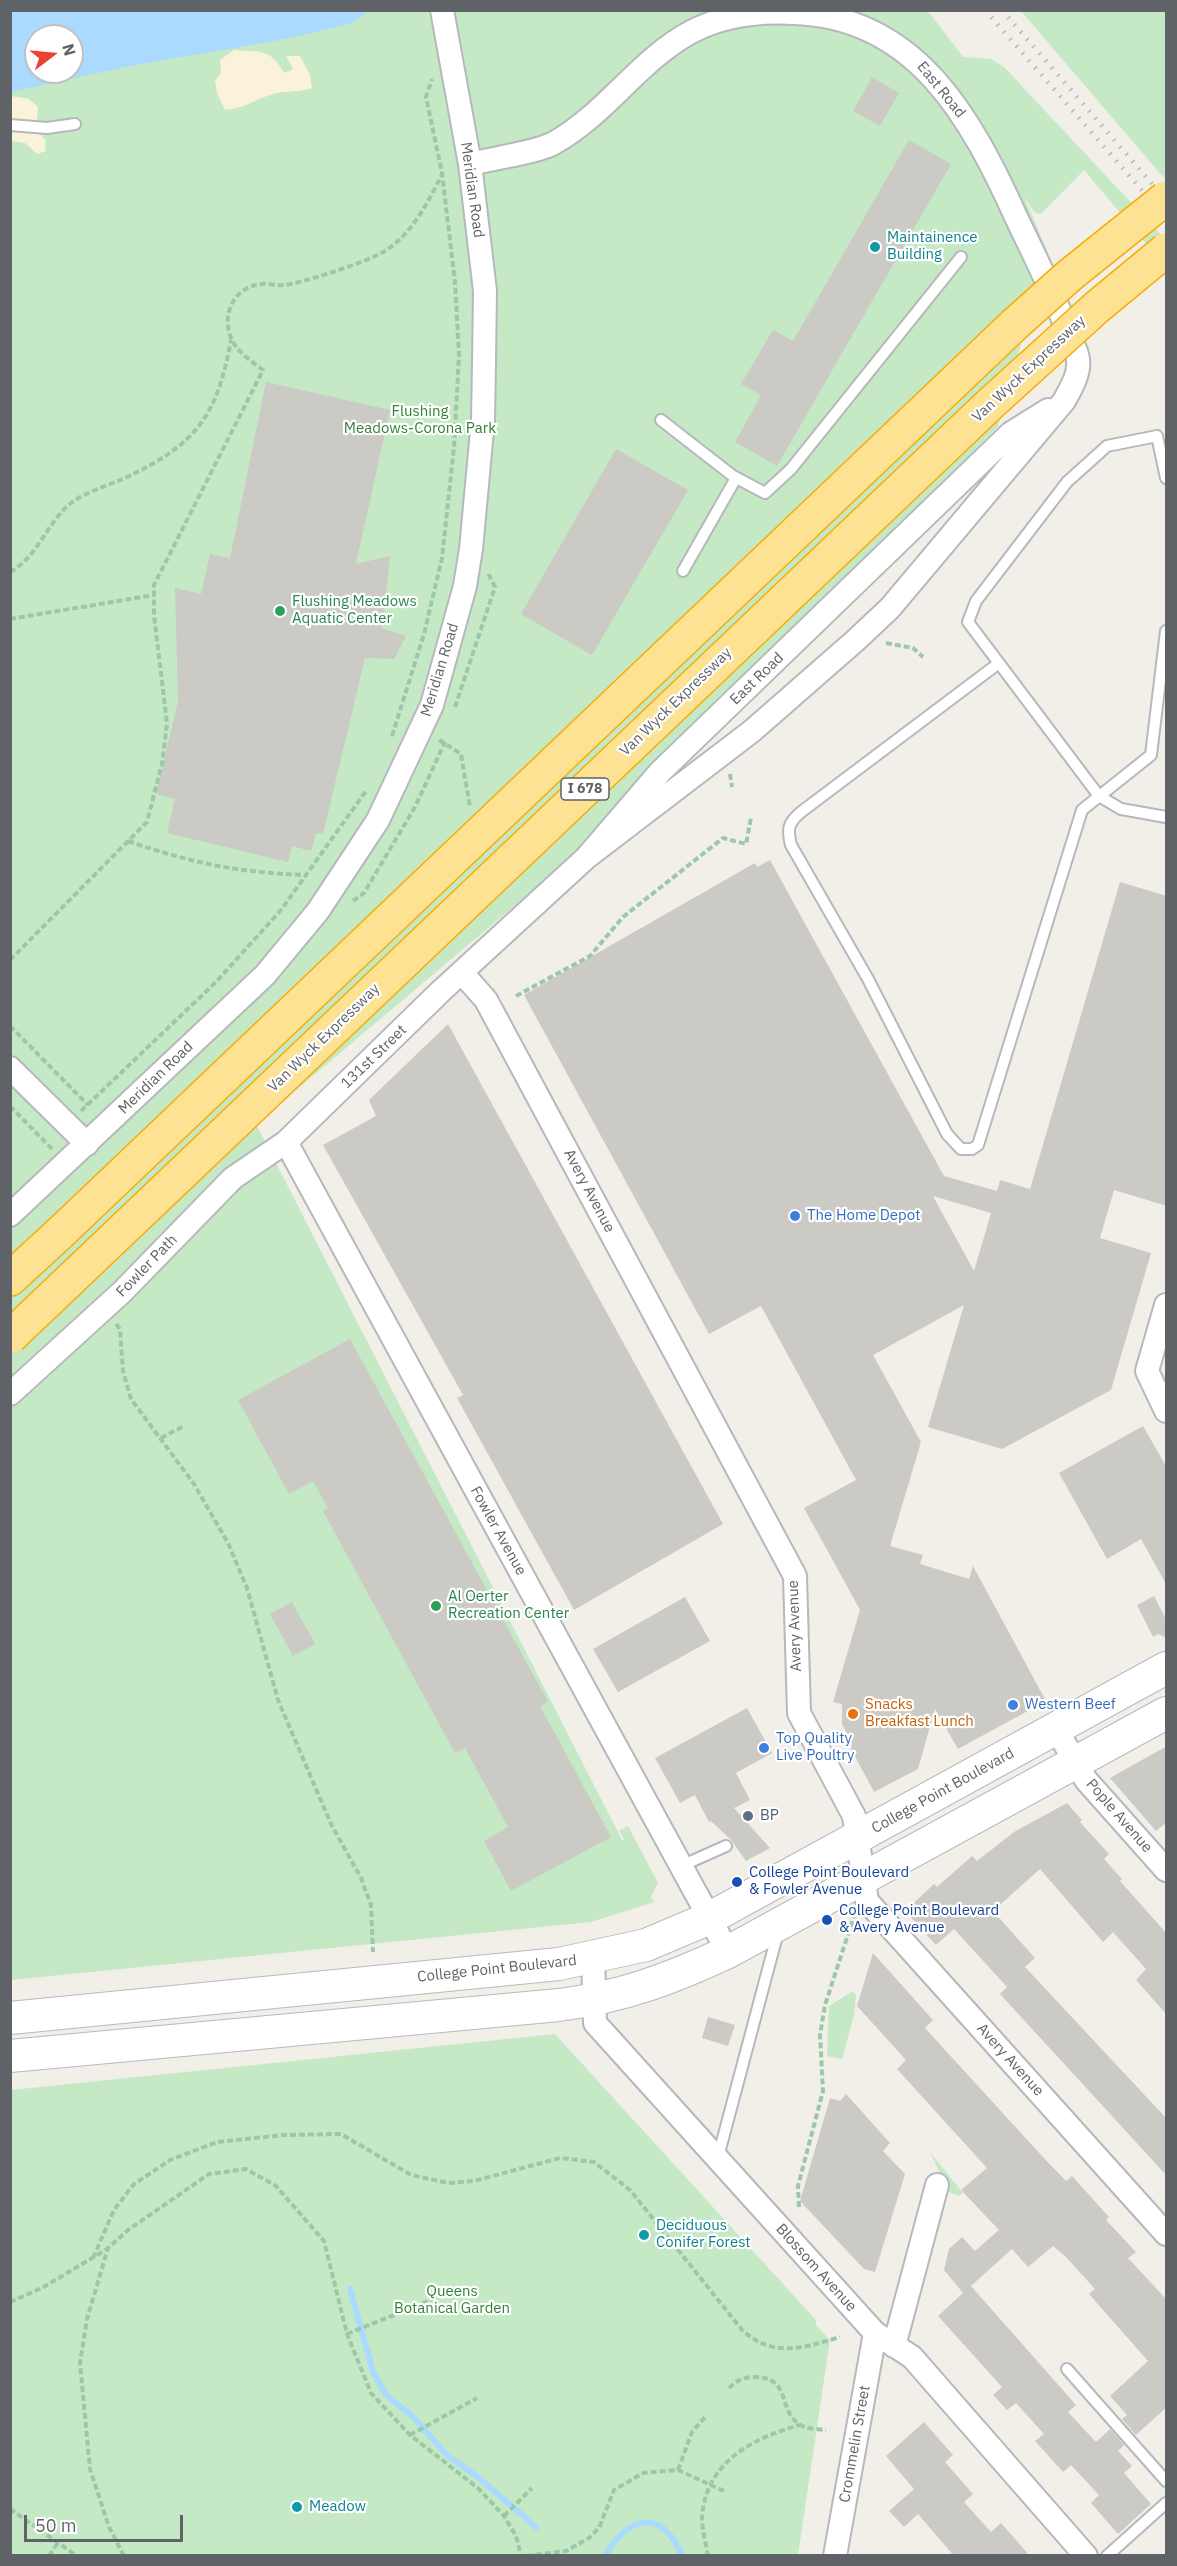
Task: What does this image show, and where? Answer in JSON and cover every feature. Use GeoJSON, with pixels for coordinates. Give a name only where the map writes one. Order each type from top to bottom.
{"type":"FeatureCollection","features":[{"type":"Feature","properties":{"kind":"highway","name":"I 678"},"geometry":{"type":"LineString","coordinates":[[10,1279],[992,345],[1070,274],[1167,198]]}},
{"type":"Feature","properties":{"kind":"highway","name":"Van Wyck Expressway"},"geometry":{"type":"LineString","coordinates":[[10,1337],[989,405],[1097,307],[1167,250]]}},
{"type":"Feature","properties":{"kind":"highway"},"geometry":{"type":"LineString","coordinates":[[10,1267],[60,1233]]}},
{"type":"Feature","properties":{"kind":"main road","name":"College Point Boulevard"},"geometry":{"type":"LineString","coordinates":[[10,2019],[559,1964],[646,1945],[710,1918],[1167,1668]]}},
{"type":"Feature","properties":{"kind":"main road"},"geometry":{"type":"LineString","coordinates":[[10,2056],[594,2001],[653,1986],[728,1952],[1167,1713]]}},
{"type":"Feature","properties":{"kind":"street","name":"Meridian Road"},"geometry":{"type":"LineString","coordinates":[[10,1215],[265,975],[318,911],[378,820],[432,705],[465,586],[471,549],[483,420],[485,291],[470,164],[442,10]]}},
{"type":"Feature","properties":{"kind":"street","name":"East Road"},"geometry":{"type":"LineString","coordinates":[[463,974],[587,857],[660,772],[1011,433],[1070,391],[1078,359],[1063,319],[978,138],[949,96],[917,61],[887,40],[850,22],[813,13],[769,12],[730,18],[691,32],[656,56],[591,117],[552,145],[470,164]]}},
{"type":"Feature","properties":{"kind":"street"},"geometry":{"type":"LineString","coordinates":[[587,857],[752,731],[890,608],[1070,391]]}},
{"type":"Feature","properties":{"kind":"street","name":"131st Street"},"geometry":{"type":"LineString","coordinates":[[286,1142],[463,974]]}},
{"type":"Feature","properties":{"kind":"street","name":"Avery Avenue"},"geometry":{"type":"LineString","coordinates":[[463,974],[486,1000],[795,1576],[799,1713],[854,1816],[867,1901],[1167,2234]]}},
{"type":"Feature","properties":{"kind":"street"},"geometry":{"type":"LineString","coordinates":[[10,1068],[87,1144]]}},
{"type":"Feature","properties":{"kind":"street","name":"Fowler Path"},"geometry":{"type":"LineString","coordinates":[[10,1394],[122,1292],[234,1178],[286,1142]]}},
{"type":"Feature","properties":{"kind":"street","name":"Fowler Avenue"},"geometry":{"type":"LineString","coordinates":[[286,1142],[728,1952]]}},
{"type":"Feature","properties":{"kind":"street"},"geometry":{"type":"LineString","coordinates":[[1167,1305],[1147,1371],[1161,1387],[1167,1411]]}},
{"type":"Feature","properties":{"kind":"street","name":"Pople Avenue"},"geometry":{"type":"LineString","coordinates":[[1056,1729],[1086,1780],[1167,1870]]}},
{"type":"Feature","properties":{"kind":"street","name":"Blossom Avenue"},"geometry":{"type":"LineString","coordinates":[[592,1957],[595,2023],[874,2333],[912,2357],[1086,2556]]}},
{"type":"Feature","properties":{"kind":"street"},"geometry":{"type":"LineString","coordinates":[[894,2346],[937,2185]]}},
{"type":"Feature","properties":{"kind":"street","name":"Crommelin Street"},"geometry":{"type":"LineString","coordinates":[[835,2556],[874,2333]]}},
{"type":"Feature","properties":{"kind":"lane"},"geometry":{"type":"LineString","coordinates":[[10,125],[46,129],[75,123]]}},
{"type":"Feature","properties":{"kind":"lane"},"geometry":{"type":"LineString","coordinates":[[661,420],[736,478],[765,493],[791,469],[962,257]]}},
{"type":"Feature","properties":{"kind":"lane"},"geometry":{"type":"LineString","coordinates":[[1167,478],[1157,436],[1107,446],[1068,482],[976,601],[968,622],[1099,796],[1121,809],[1167,818]]}},
{"type":"Feature","properties":{"kind":"lane"},"geometry":{"type":"LineString","coordinates":[[683,571],[736,478]]}},
{"type":"Feature","properties":{"kind":"lane"},"geometry":{"type":"LineString","coordinates":[[999,663],[790,821],[787,830],[791,845],[895,1031],[947,1134],[961,1149],[972,1149],[978,1145],[1082,810],[1151,755],[1167,632]]}},
{"type":"Feature","properties":{"kind":"lane"},"geometry":{"type":"LineString","coordinates":[[681,1866],[726,1846]]}},
{"type":"Feature","properties":{"kind":"lane"},"geometry":{"type":"LineString","coordinates":[[718,2157],[780,1924]]}},
{"type":"Feature","properties":{"kind":"lane"},"geometry":{"type":"LineString","coordinates":[[1067,2369],[1167,2481]]}},
{"type":"Feature","properties":{"kind":"lane"},"geometry":{"type":"LineString","coordinates":[[1107,2556],[1167,2503]]}},
{"type":"Feature","properties":{"kind":"path"},"geometry":{"type":"LineString","coordinates":[[388,744],[424,634],[442,558],[454,447],[459,355],[456,293],[442,173],[426,97],[433,77]]}},
{"type":"Feature","properties":{"kind":"path"},"geometry":{"type":"LineString","coordinates":[[10,572],[35,547],[71,503],[145,467],[183,444],[201,427],[222,384],[231,339],[227,319],[231,302],[242,290],[261,284],[285,285],[383,252],[407,233],[424,208],[442,173]]}},
{"type":"Feature","properties":{"kind":"path"},"geometry":{"type":"LineString","coordinates":[[10,960],[147,822],[162,764],[167,724],[154,615],[154,585],[263,370],[231,339]]}},
{"type":"Feature","properties":{"kind":"path"},"geometry":{"type":"LineString","coordinates":[[452,709],[457,705],[495,587],[490,574],[484,570]]}},
{"type":"Feature","properties":{"kind":"path"},"geometry":{"type":"LineString","coordinates":[[10,619],[154,595]]}},
{"type":"Feature","properties":{"kind":"path"},"geometry":{"type":"LineString","coordinates":[[896,643],[913,648],[922,657]]}},
{"type":"Feature","properties":{"kind":"path"},"geometry":{"type":"LineString","coordinates":[[353,901],[364,893],[415,807],[445,742]]}},
{"type":"Feature","properties":{"kind":"path"},"geometry":{"type":"LineString","coordinates":[[92,1100],[216,982],[281,910],[372,782]]}},
{"type":"Feature","properties":{"kind":"path"},"geometry":{"type":"LineString","coordinates":[[516,996],[591,956],[623,917],[723,838],[746,844],[751,818]]}},
{"type":"Feature","properties":{"kind":"path"},"geometry":{"type":"LineString","coordinates":[[128,841],[214,867],[258,873],[307,875]]}},
{"type":"Feature","properties":{"kind":"path"},"geometry":{"type":"LineString","coordinates":[[10,1026],[107,1125]]}},
{"type":"Feature","properties":{"kind":"path"},"geometry":{"type":"LineString","coordinates":[[10,1106],[66,1164]]}},
{"type":"Feature","properties":{"kind":"path"},"geometry":{"type":"LineString","coordinates":[[114,1321],[120,1329],[123,1371],[131,1399],[194,1484],[228,1543],[247,1588],[278,1700],[332,1824],[361,1878],[371,1905],[373,1952]]}},
{"type":"Feature","properties":{"kind":"path"},"geometry":{"type":"LineString","coordinates":[[161,1438],[184,1425]]}},
{"type":"Feature","properties":{"kind":"path"},"geometry":{"type":"LineString","coordinates":[[799,2207],[798,2186],[823,2091],[820,2035],[825,2005],[855,1914]]}},
{"type":"Feature","properties":{"kind":"path"},"geometry":{"type":"LineString","coordinates":[[93,2258],[114,2210],[133,2185],[170,2160],[217,2142],[284,2135],[341,2134],[411,2175],[448,2183],[474,2181],[560,2158],[594,2162],[630,2190],[743,2331],[759,2344],[793,2349],[840,2337]]}},
{"type":"Feature","properties":{"kind":"path"},"geometry":{"type":"LineString","coordinates":[[10,2302],[42,2288],[93,2258],[128,2230],[209,2174],[246,2169],[276,2186],[324,2241],[347,2334],[371,2393],[410,2435],[478,2488],[504,2516],[516,2536],[521,2556]]}},
{"type":"Feature","properties":{"kind":"path"},"geometry":{"type":"LineString","coordinates":[[108,2248],[87,2319],[80,2363],[90,2469],[109,2527],[124,2556]]}},
{"type":"Feature","properties":{"kind":"path"},"geometry":{"type":"LineString","coordinates":[[347,2334],[438,2297]]}},
{"type":"Feature","properties":{"kind":"path"},"geometry":{"type":"LineString","coordinates":[[729,2388],[736,2381],[748,2377],[763,2377],[777,2384],[786,2399],[790,2415],[800,2426]]}},
{"type":"Feature","properties":{"kind":"path"},"geometry":{"type":"LineString","coordinates":[[410,2435],[477,2397]]}},
{"type":"Feature","properties":{"kind":"path"},"geometry":{"type":"LineString","coordinates":[[678,2470],[692,2432],[707,2415]]}},
{"type":"Feature","properties":{"kind":"path"},"geometry":{"type":"LineString","coordinates":[[708,2556],[702,2518],[710,2485],[718,2469],[741,2449],[774,2432],[800,2426],[826,2430]]}},
{"type":"Feature","properties":{"kind":"path"},"geometry":{"type":"LineString","coordinates":[[527,2556],[566,2551],[589,2538],[599,2528],[614,2490],[633,2477],[655,2470],[678,2470],[726,2492]]}},
{"type":"Feature","properties":{"kind":"path"},"geometry":{"type":"LineString","coordinates":[[504,2516],[532,2488]]}},
{"type":"Feature","properties":{"kind":"path"},"geometry":{"type":"LineString","coordinates":[[10,2509],[59,2541],[77,2556]]}},
{"type":"Feature","properties":{"kind":"path"},"geometry":{"type":"LineString","coordinates":[[49,2556],[59,2541]]}},
{"type":"Feature","properties":{"kind":"green space","name":"Flushing Meadows-Corona Park"},"geometry":{"type":"Polygon","coordinates":[[[10,11],[928,11],[963,57],[991,59],[1004,67],[1166,240],[1166,267],[1084,170],[1041,214],[1034,212],[1024,196],[1047,251],[998,426],[874,556],[571,858],[256,1124],[622,1840],[624,1839],[619,1831],[628,1826],[658,1883],[651,1897],[654,1902],[591,1922],[11,1980],[10,11]]]}},
{"type":"Feature","properties":{"kind":"green space"},"geometry":{"type":"Polygon","coordinates":[[[1021,11],[1166,11],[1166,173],[1164,178],[1021,11]]]}},
{"type":"Feature","properties":{"kind":"green space"},"geometry":{"type":"Polygon","coordinates":[[[853,1991],[856,1995],[854,2015],[842,2059],[827,2056],[829,2006],[853,1991]]]}},
{"type":"Feature","properties":{"kind":"green space","name":"Queens Botanical Garden"},"geometry":{"type":"Polygon","coordinates":[[[555,2034],[816,2320],[816,2325],[830,2340],[798,2555],[11,2555],[11,2090],[555,2034]]]}},
{"type":"Feature","properties":{"kind":"green space"},"geometry":{"type":"Polygon","coordinates":[[[930,2152],[963,2193],[959,2196],[949,2192],[930,2152]]]}},
{"type":"Feature","properties":{"kind":"sand"},"geometry":{"type":"Polygon","coordinates":[[[234,50],[269,55],[284,73],[293,69],[286,56],[300,56],[310,75],[312,88],[275,93],[243,106],[225,110],[217,93],[215,80],[221,73],[220,60],[234,50]]]}},
{"type":"Feature","properties":{"kind":"sand"},"geometry":{"type":"Polygon","coordinates":[[[11,96],[29,99],[38,107],[37,121],[11,119],[11,96]]]}},
{"type":"Feature","properties":{"kind":"sand"},"geometry":{"type":"Polygon","coordinates":[[[11,132],[37,132],[45,139],[46,151],[37,154],[25,143],[11,141],[11,132]]]}},
{"type":"Feature","properties":{"kind":"water"},"geometry":{"type":"Polygon","coordinates":[[[11,10],[368,11],[353,23],[285,39],[84,76],[84,24],[24,24],[24,84],[47,84],[11,92],[11,10]]]}},
{"type":"Feature","properties":{"kind":"building"},"geometry":{"type":"Polygon","coordinates":[[[872,77],[899,93],[880,126],[853,111],[872,77]]]}},
{"type":"Feature","properties":{"kind":"building","name":"Maintainence Building"},"geometry":{"type":"Polygon","coordinates":[[[909,140],[951,164],[777,466],[735,442],[761,395],[741,384],[773,330],[793,341],[909,140]]]}},
{"type":"Feature","properties":{"kind":"building","name":"Flushing Meadows Aquatic Center"},"geometry":{"type":"Polygon","coordinates":[[[266,382],[390,410],[356,564],[390,556],[382,628],[406,636],[394,659],[365,658],[323,834],[316,833],[311,851],[292,846],[288,862],[167,833],[175,799],[156,794],[178,701],[175,588],[201,594],[210,554],[230,558],[266,382]]]}},
{"type":"Feature","properties":{"kind":"building"},"geometry":{"type":"Polygon","coordinates":[[[616,449],[688,490],[592,655],[521,614],[616,449]]]}},
{"type":"Feature","properties":{"kind":"building"},"geometry":{"type":"Polygon","coordinates":[[[770,860],[944,1176],[997,1191],[1000,1180],[1030,1189],[1120,882],[1167,896],[1167,1206],[1114,1190],[1100,1238],[1151,1253],[1111,1390],[1002,1449],[928,1427],[964,1305],[873,1355],[921,1442],[890,1546],[923,1555],[920,1564],[969,1579],[973,1566],[1046,1701],[958,1749],[935,1709],[918,1769],[874,1792],[851,1749],[852,1744],[842,1724],[842,1704],[833,1702],[860,1610],[804,1508],[856,1480],[761,1306],[709,1334],[524,995],[755,863],[757,867],[770,860]],[[933,1196],[974,1271],[991,1213],[933,1196]]]}},
{"type":"Feature","properties":{"kind":"building"},"geometry":{"type":"Polygon","coordinates":[[[448,1024],[723,1524],[574,1610],[457,1398],[463,1395],[323,1145],[376,1116],[369,1100],[448,1024]]]}},
{"type":"Feature","properties":{"kind":"building","name":"Al Oerter Recreation Center"},"geometry":{"type":"Polygon","coordinates":[[[350,1339],[548,1702],[540,1706],[611,1837],[511,1891],[484,1841],[508,1827],[465,1748],[455,1753],[323,1511],[328,1508],[313,1481],[289,1494],[238,1400],[350,1339]]]}},
{"type":"Feature","properties":{"kind":"building"},"geometry":{"type":"Polygon","coordinates":[[[1143,1426],[1167,1468],[1167,1586],[1141,1539],[1107,1559],[1059,1473],[1143,1426]]]}},
{"type":"Feature","properties":{"kind":"building"},"geometry":{"type":"Polygon","coordinates":[[[1154,1596],[1167,1621],[1167,1638],[1158,1634],[1153,1637],[1137,1605],[1154,1596]]]}},
{"type":"Feature","properties":{"kind":"building"},"geometry":{"type":"Polygon","coordinates":[[[685,1597],[710,1641],[618,1692],[593,1649],[685,1597]]]}},
{"type":"Feature","properties":{"kind":"building"},"geometry":{"type":"Polygon","coordinates":[[[292,1602],[315,1644],[293,1656],[270,1614],[292,1602]]]}},
{"type":"Feature","properties":{"kind":"building"},"geometry":{"type":"Polygon","coordinates":[[[747,1708],[772,1753],[736,1773],[750,1800],[734,1808],[770,1848],[746,1861],[731,1840],[711,1821],[709,1822],[695,1795],[680,1803],[655,1758],[747,1708]]]}},
{"type":"Feature","properties":{"kind":"building"},"geometry":{"type":"Polygon","coordinates":[[[1167,1746],[1167,1822],[1156,1831],[1110,1778],[1167,1746]]]}},
{"type":"Feature","properties":{"kind":"building"},"geometry":{"type":"Polygon","coordinates":[[[1067,1803],[1082,1820],[1080,1822],[1109,1854],[1104,1859],[1122,1879],[1120,1881],[1167,1934],[1167,2015],[1136,1980],[1146,1969],[1113,1932],[1103,1942],[1040,1869],[993,1911],[1035,1958],[1025,1967],[1167,2119],[1167,2176],[1000,1994],[1007,1987],[954,1929],[936,1945],[905,1911],[934,1884],[937,1887],[972,1856],[977,1861],[1014,1832],[1067,1803]]]}},
{"type":"Feature","properties":{"kind":"building"},"geometry":{"type":"Polygon","coordinates":[[[873,1953],[933,2020],[925,2028],[1066,2181],[1072,2176],[1109,2217],[1106,2220],[1136,2252],[1128,2258],[1167,2300],[1167,2407],[1136,2435],[1122,2419],[1127,2415],[1110,2396],[1148,2361],[1089,2294],[1095,2289],[1065,2256],[1053,2246],[1028,2267],[1012,2249],[971,2286],[1076,2405],[1068,2412],[1096,2442],[1110,2429],[1124,2445],[1118,2451],[1132,2466],[1124,2473],[1151,2504],[1118,2534],[1091,2503],[1099,2495],[1071,2465],[1063,2472],[1035,2441],[1044,2434],[1016,2403],[1007,2410],[993,2395],[1002,2387],[938,2316],[963,2293],[944,2270],[949,2249],[962,2237],[975,2251],[999,2230],[961,2190],[987,2168],[897,2069],[906,2060],[857,2006],[873,1953]]]}},
{"type":"Feature","properties":{"kind":"building"},"geometry":{"type":"Polygon","coordinates":[[[708,2017],[735,2025],[728,2046],[702,2038],[708,2017]]]}},
{"type":"Feature","properties":{"kind":"building"},"geometry":{"type":"Polygon","coordinates":[[[846,2094],[890,2143],[883,2151],[905,2174],[875,2272],[864,2269],[800,2201],[830,2098],[840,2101],[846,2094]]]}},
{"type":"Feature","properties":{"kind":"building"},"geometry":{"type":"Polygon","coordinates":[[[924,2422],[953,2455],[945,2462],[973,2494],[964,2502],[991,2532],[1001,2523],[1030,2556],[954,2556],[918,2514],[904,2527],[889,2511],[914,2489],[886,2456],[924,2422]]]}},
{"type":"Feature","properties":{"kind":"waterway"},"geometry":{"type":"LineString","coordinates":[[350,2289],[373,2372],[386,2395],[413,2417],[448,2456],[479,2478],[536,2527]]}},
{"type":"Feature","properties":{"kind":"waterway"},"geometry":{"type":"LineString","coordinates":[[605,2556],[624,2532],[634,2525],[645,2523],[655,2524],[665,2530],[682,2556]]}},
{"type":"Feature","properties":{"kind":"railway"},"geometry":{"type":"LineString","coordinates":[[985,10],[1166,218]]}},
{"type":"Feature","properties":{"kind":"railway"},"geometry":{"type":"LineString","coordinates":[[1002,10],[1166,200]]}},
{"type":"Feature","properties":{"kind":"place","name":"Maintainence Building"},"geometry":{"type":"Point","coordinates":[875,247]}},
{"type":"Feature","properties":{"kind":"place","name":"Flushing Meadows Aquatic Center"},"geometry":{"type":"Point","coordinates":[280,611]}},
{"type":"Feature","properties":{"kind":"place","name":"The Home Depot"},"geometry":{"type":"Point","coordinates":[795,1216]}},
{"type":"Feature","properties":{"kind":"place","name":"Al Oerter Recreation Center"},"geometry":{"type":"Point","coordinates":[436,1606]}},
{"type":"Feature","properties":{"kind":"place","name":"Western Beef"},"geometry":{"type":"Point","coordinates":[1013,1705]}},
{"type":"Feature","properties":{"kind":"place","name":"Snacks Breakfast Lunch"},"geometry":{"type":"Point","coordinates":[853,1714]}},
{"type":"Feature","properties":{"kind":"place","name":"Top Quality Live Poultry"},"geometry":{"type":"Point","coordinates":[764,1748]}},
{"type":"Feature","properties":{"kind":"place","name":"BP"},"geometry":{"type":"Point","coordinates":[748,1816]}},
{"type":"Feature","properties":{"kind":"place","name":"College Point Boulevard & Fowler Avenue"},"geometry":{"type":"Point","coordinates":[737,1882]}},
{"type":"Feature","properties":{"kind":"place","name":"College Point Boulevard & Avery Avenue"},"geometry":{"type":"Point","coordinates":[827,1920]}},
{"type":"Feature","properties":{"kind":"place","name":"Deciduous Conifer Forest"},"geometry":{"type":"Point","coordinates":[644,2235]}},
{"type":"Feature","properties":{"kind":"place","name":"Meadow"},"geometry":{"type":"Point","coordinates":[297,2507]}}]}
